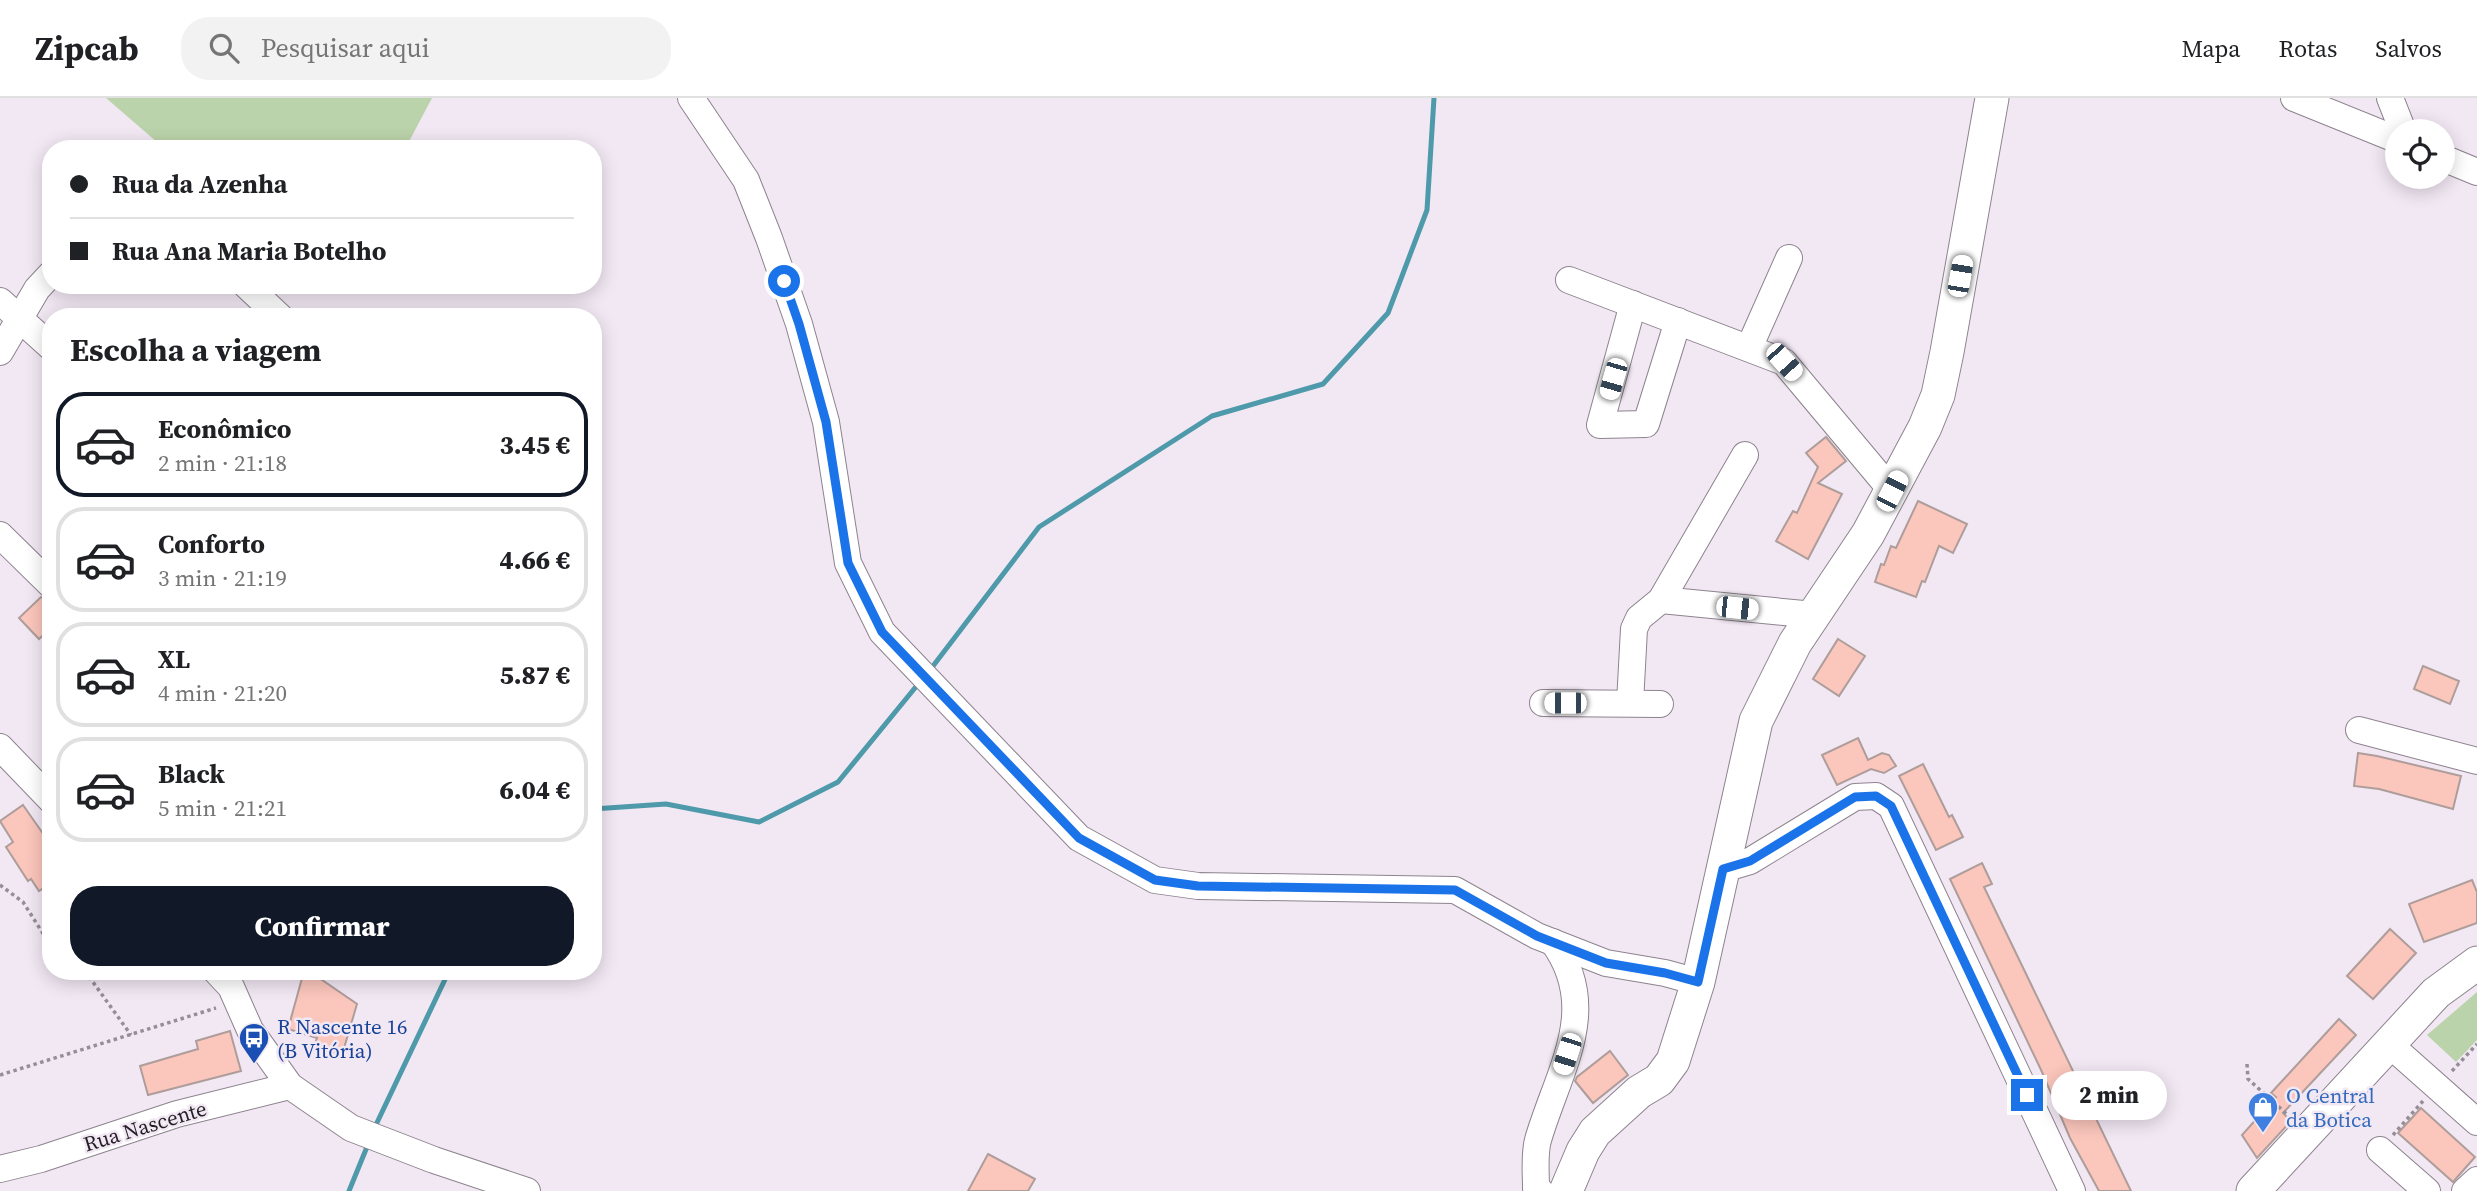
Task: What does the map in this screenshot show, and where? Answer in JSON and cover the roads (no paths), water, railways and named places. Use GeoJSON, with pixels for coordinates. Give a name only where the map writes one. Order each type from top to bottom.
{"type":"FeatureCollection","features":[{"type":"Feature","properties":{"kind":"main road"},"geometry":{"type":"LineString","coordinates":[[1566,1191],[1583,1151],[1595,1132],[1639,1092],[1658,1080],[1673,1061],[1698,982],[1755,721],[1795,643],[1868,534],[1925,427],[1938,394],[1992,98]]}},
{"type":"Feature","properties":{"kind":"main road"},"geometry":{"type":"LineString","coordinates":[[2253,1191],[2436,993],[2477,963]]}},
{"type":"Feature","properties":{"kind":"street"},"geometry":{"type":"LineString","coordinates":[[691,98],[746,180],[769,238],[799,324],[826,422],[848,563],[882,632],[1079,838],[1155,880],[1198,886],[1455,890],[1537,936],[1606,963],[1665,973],[1698,982]]}},
{"type":"Feature","properties":{"kind":"street"},"geometry":{"type":"LineString","coordinates":[[2294,98],[2385,135]]}},
{"type":"Feature","properties":{"kind":"street"},"geometry":{"type":"LineString","coordinates":[[2390,98],[2398,119]]}},
{"type":"Feature","properties":{"kind":"street"},"geometry":{"type":"LineString","coordinates":[[2455,163],[2477,172]]}},
{"type":"Feature","properties":{"kind":"street"},"geometry":{"type":"LineString","coordinates":[[1749,348],[1789,258]]}},
{"type":"Feature","properties":{"kind":"street"},"geometry":{"type":"LineString","coordinates":[[1569,280],[1784,362],[1892,491]]}},
{"type":"Feature","properties":{"kind":"street"},"geometry":{"type":"LineString","coordinates":[[0,352],[10,310],[42,284]]}},
{"type":"Feature","properties":{"kind":"street"},"geometry":{"type":"LineString","coordinates":[[256,294],[271,308]]}},
{"type":"Feature","properties":{"kind":"street"},"geometry":{"type":"LineString","coordinates":[[1633,304],[1600,425],[1646,424],[1678,321]]}},
{"type":"Feature","properties":{"kind":"street"},"geometry":{"type":"LineString","coordinates":[[10,310],[42,339]]}},
{"type":"Feature","properties":{"kind":"street"},"geometry":{"type":"LineString","coordinates":[[1630,704],[1634,629],[1639,618],[1661,600],[1745,455]]}},
{"type":"Feature","properties":{"kind":"street"},"geometry":{"type":"LineString","coordinates":[[0,535],[42,576]]}},
{"type":"Feature","properties":{"kind":"street"},"geometry":{"type":"LineString","coordinates":[[1661,600],[1814,615]]}},
{"type":"Feature","properties":{"kind":"street"},"geometry":{"type":"LineString","coordinates":[[1543,703],[1660,704]]}},
{"type":"Feature","properties":{"kind":"street"},"geometry":{"type":"LineString","coordinates":[[2359,730],[2477,761]]}},
{"type":"Feature","properties":{"kind":"street"},"geometry":{"type":"LineString","coordinates":[[0,747],[42,791]]}},
{"type":"Feature","properties":{"kind":"street"},"geometry":{"type":"LineString","coordinates":[[1723,869],[1750,861],[1855,797],[1876,796],[1891,806],[2072,1191]]}},
{"type":"Feature","properties":{"kind":"street"},"geometry":{"type":"LineString","coordinates":[[1540,1191],[1535,1188],[1537,1143],[1573,1033],[1576,1005],[1574,982],[1566,960],[1553,942]]}},
{"type":"Feature","properties":{"kind":"street"},"geometry":{"type":"LineString","coordinates":[[230,980],[250,1030],[290,1086],[351,1128],[527,1191]]}},
{"type":"Feature","properties":{"kind":"street"},"geometry":{"type":"LineString","coordinates":[[2389,1044],[2477,1122]]}},
{"type":"Feature","properties":{"kind":"street","name":"Rua Nascente"},"geometry":{"type":"LineString","coordinates":[[0,1169],[177,1114],[290,1086]]}},
{"type":"Feature","properties":{"kind":"street"},"geometry":{"type":"LineString","coordinates":[[2380,1150],[2427,1191]]}},
{"type":"Feature","properties":{"kind":"street"},"geometry":{"type":"LineString","coordinates":[[2465,1191],[2477,1180]]}},
{"type":"Feature","properties":{"kind":"waterway"},"geometry":{"type":"LineString","coordinates":[[930,670],[1039,527],[1212,416],[1323,384],[1388,313],[1427,210],[1434,98]]}},
{"type":"Feature","properties":{"kind":"waterway"},"geometry":{"type":"LineString","coordinates":[[602,808],[666,804],[759,822],[838,782],[919,683]]}},
{"type":"Feature","properties":{"kind":"waterway"},"geometry":{"type":"LineString","coordinates":[[374,1129],[445,980]]}},
{"type":"Feature","properties":{"kind":"waterway"},"geometry":{"type":"LineString","coordinates":[[349,1191],[369,1142]]}},
{"type":"Feature","properties":{"kind":"place","name":"R Nascente 16 (B Vitória)"},"geometry":{"type":"Point","coordinates":[254,1065]}},
{"type":"Feature","properties":{"kind":"place","name":"O Central da Botica"},"geometry":{"type":"Point","coordinates":[2263,1134]}}]}
